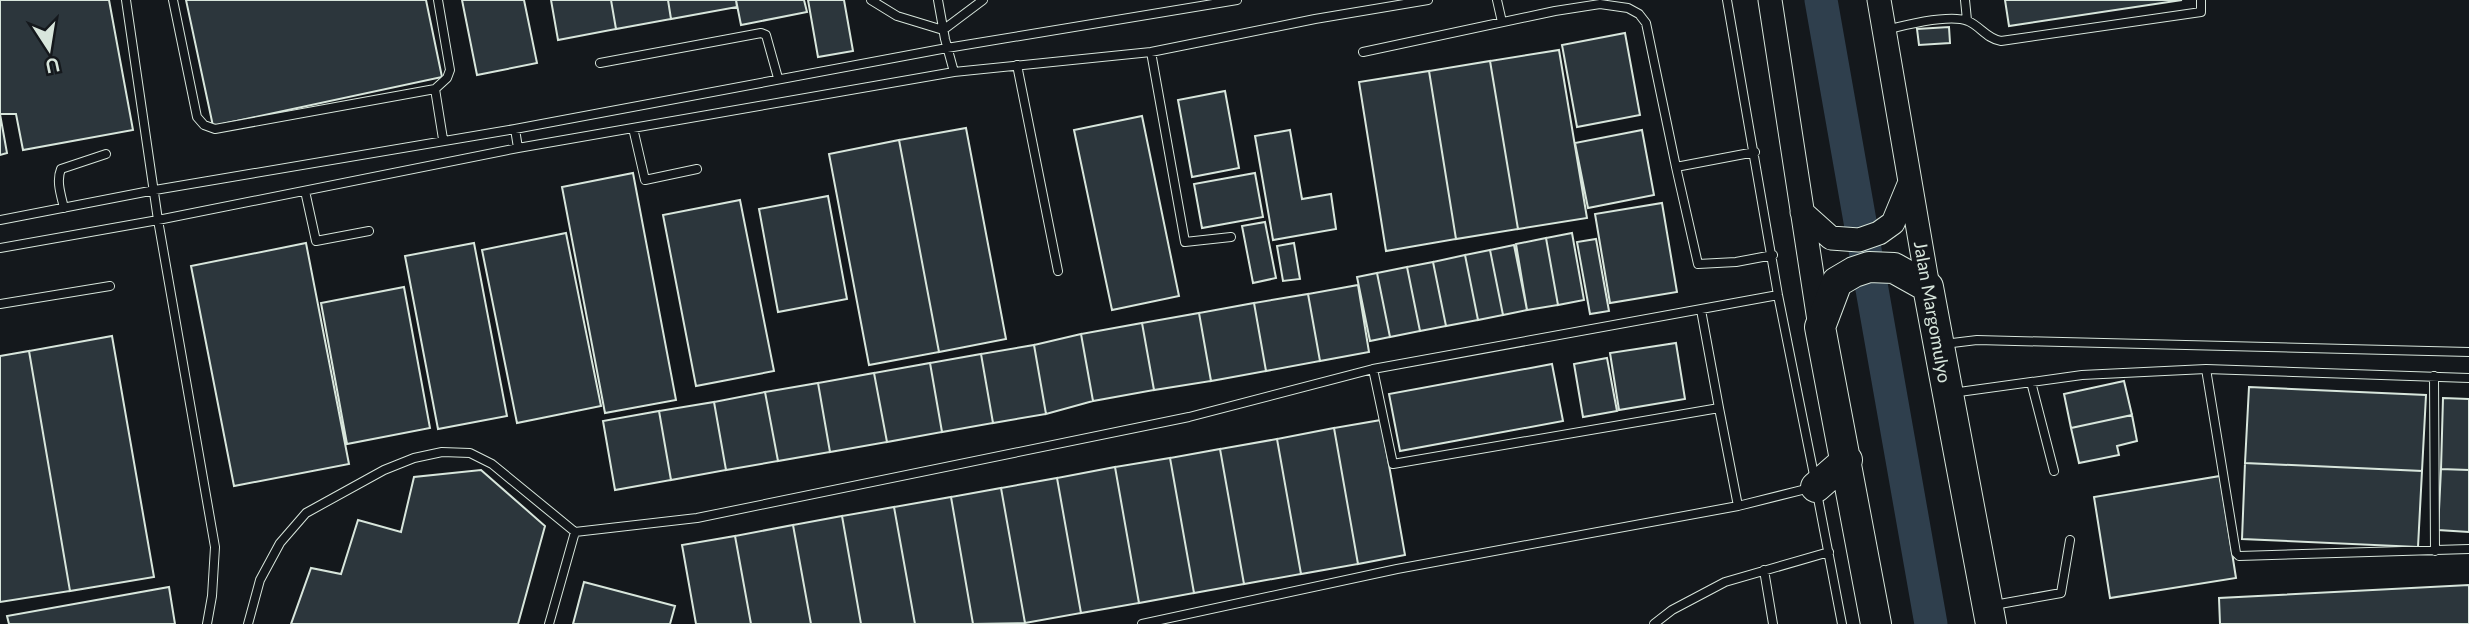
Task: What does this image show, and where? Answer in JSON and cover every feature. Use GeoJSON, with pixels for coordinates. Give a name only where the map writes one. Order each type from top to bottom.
{"type":"FeatureCollection","features":[{"type":"Feature","properties":{"kind":"highway"},"geometry":{"type":"LineString","coordinates":[[1876,624],[1820,327],[1837,282],[1854,272],[1869,267],[1894,268],[1928,287]]}},
{"type":"Feature","properties":{"kind":"highway","name":"Jalan Margomulyo"},"geometry":{"type":"LineString","coordinates":[[1928,287],[1990,615]]}},
{"type":"Feature","properties":{"kind":"highway"},"geometry":{"type":"LineString","coordinates":[[1816,487],[1847,460]]}},
{"type":"Feature","properties":{"kind":"main road"},"geometry":{"type":"LineString","coordinates":[[1770,0],[1820,327]]}},
{"type":"Feature","properties":{"kind":"main road","name":"Jalan Margomulyo"},"geometry":{"type":"LineString","coordinates":[[1879,0],[1928,287]]}},
{"type":"Feature","properties":{"kind":"main road"},"geometry":{"type":"LineString","coordinates":[[1802,212],[1831,238],[1859,240],[1879,233],[1893,223],[1910,182]]}},
{"type":"Feature","properties":{"kind":"lane"},"geometry":{"type":"LineString","coordinates":[[126,0],[158,220],[215,547],[207,624]]}},
{"type":"Feature","properties":{"kind":"lane"},"geometry":{"type":"LineString","coordinates":[[173,0],[197,117],[204,125],[215,128],[435,89],[447,78],[450,71],[439,0]]}},
{"type":"Feature","properties":{"kind":"lane"},"geometry":{"type":"LineString","coordinates":[[871,0],[897,16],[943,30]]}},
{"type":"Feature","properties":{"kind":"lane"},"geometry":{"type":"LineString","coordinates":[[938,0],[954,72]]}},
{"type":"Feature","properties":{"kind":"lane"},"geometry":{"type":"LineString","coordinates":[[943,30],[983,0]]}},
{"type":"Feature","properties":{"kind":"lane"},"geometry":{"type":"LineString","coordinates":[[0,220],[778,78],[1237,0]]}},
{"type":"Feature","properties":{"kind":"lane"},"geometry":{"type":"LineString","coordinates":[[0,248],[158,220],[518,148],[954,72],[1151,52],[1427,0]]}},
{"type":"Feature","properties":{"kind":"lane"},"geometry":{"type":"LineString","coordinates":[[1496,0],[1502,22]]}},
{"type":"Feature","properties":{"kind":"lane"},"geometry":{"type":"LineString","coordinates":[[1727,0],[1779,295],[1842,624]]}},
{"type":"Feature","properties":{"kind":"lane"},"geometry":{"type":"LineString","coordinates":[[1965,0],[1967,20]]}},
{"type":"Feature","properties":{"kind":"lane"},"geometry":{"type":"LineString","coordinates":[[1884,31],[1920,20],[1967,20],[1994,40],[2001,41],[2201,12],[2201,0]]}},
{"type":"Feature","properties":{"kind":"lane"},"geometry":{"type":"LineString","coordinates":[[1363,52],[1600,4],[1628,8],[1639,14],[1646,23],[1698,264],[1773,256]]}},
{"type":"Feature","properties":{"kind":"lane"},"geometry":{"type":"LineString","coordinates":[[600,63],[761,33],[766,35],[778,78]]}},
{"type":"Feature","properties":{"kind":"lane"},"geometry":{"type":"LineString","coordinates":[[1151,52],[1185,242],[1231,237]]}},
{"type":"Feature","properties":{"kind":"lane"},"geometry":{"type":"LineString","coordinates":[[1017,65],[1058,271]]}},
{"type":"Feature","properties":{"kind":"lane"},"geometry":{"type":"LineString","coordinates":[[435,89],[443,139]]}},
{"type":"Feature","properties":{"kind":"lane"},"geometry":{"type":"LineString","coordinates":[[515,128],[518,148]]}},
{"type":"Feature","properties":{"kind":"lane"},"geometry":{"type":"LineString","coordinates":[[633,128],[645,180],[697,169]]}},
{"type":"Feature","properties":{"kind":"lane"},"geometry":{"type":"LineString","coordinates":[[1676,167],[1755,152]]}},
{"type":"Feature","properties":{"kind":"lane"},"geometry":{"type":"LineString","coordinates":[[64,208],[60,188],[61,169],[106,155]]}},
{"type":"Feature","properties":{"kind":"lane"},"geometry":{"type":"LineString","coordinates":[[305,191],[316,241],[369,231]]}},
{"type":"Feature","properties":{"kind":"lane"},"geometry":{"type":"LineString","coordinates":[[0,304],[110,286]]}},
{"type":"Feature","properties":{"kind":"lane"},"geometry":{"type":"LineString","coordinates":[[248,624],[260,580],[280,543],[306,513],[384,470],[414,458],[442,452],[470,453],[492,464],[575,532],[697,518],[1189,416],[1373,369],[1779,295]]}},
{"type":"Feature","properties":{"kind":"lane"},"geometry":{"type":"LineString","coordinates":[[1701,310],[1738,506]]}},
{"type":"Feature","properties":{"kind":"lane"},"geometry":{"type":"LineString","coordinates":[[1939,345],[1977,340],[2469,352]]}},
{"type":"Feature","properties":{"kind":"lane"},"geometry":{"type":"LineString","coordinates":[[1373,369],[1392,464],[1719,408]]}},
{"type":"Feature","properties":{"kind":"lane"},"geometry":{"type":"LineString","coordinates":[[1948,394],[2082,375],[2206,369],[2469,378]]}},
{"type":"Feature","properties":{"kind":"lane"},"geometry":{"type":"LineString","coordinates":[[2206,369],[2235,553],[2239,556],[2469,549]]}},
{"type":"Feature","properties":{"kind":"lane"},"geometry":{"type":"LineString","coordinates":[[2434,376],[2435,551]]}},
{"type":"Feature","properties":{"kind":"lane"},"geometry":{"type":"LineString","coordinates":[[2031,383],[2054,471]]}},
{"type":"Feature","properties":{"kind":"lane"},"geometry":{"type":"LineString","coordinates":[[1142,624],[1397,569],[1738,506],[1816,487]]}},
{"type":"Feature","properties":{"kind":"lane"},"geometry":{"type":"LineString","coordinates":[[549,624],[575,532]]}},
{"type":"Feature","properties":{"kind":"lane"},"geometry":{"type":"LineString","coordinates":[[1990,615],[2062,593],[2070,540]]}},
{"type":"Feature","properties":{"kind":"lane"},"geometry":{"type":"LineString","coordinates":[[1654,624],[1672,610],[1725,582],[1829,552]]}},
{"type":"Feature","properties":{"kind":"lane"},"geometry":{"type":"LineString","coordinates":[[1764,570],[1773,624]]}},
{"type":"Feature","properties":{"kind":"building"},"geometry":{"type":"Polygon","coordinates":[[[0,0],[109,0],[133,130],[23,150],[16,114],[0,114],[0,0]]]}},
{"type":"Feature","properties":{"kind":"building"},"geometry":{"type":"Polygon","coordinates":[[[186,0],[426,0],[442,77],[213,126],[186,0]]]}},
{"type":"Feature","properties":{"kind":"building"},"geometry":{"type":"Polygon","coordinates":[[[462,0],[524,0],[537,63],[477,75],[462,0]]]}},
{"type":"Feature","properties":{"kind":"building"},"geometry":{"type":"Polygon","coordinates":[[[551,0],[611,0],[616,29],[558,40],[551,0]]]}},
{"type":"Feature","properties":{"kind":"building"},"geometry":{"type":"Polygon","coordinates":[[[611,0],[668,0],[671,19],[616,29],[611,0]]]}},
{"type":"Feature","properties":{"kind":"building"},"geometry":{"type":"Polygon","coordinates":[[[668,0],[736,0],[737,7],[671,19],[668,0]]]}},
{"type":"Feature","properties":{"kind":"building"},"geometry":{"type":"Polygon","coordinates":[[[736,0],[804,0],[807,12],[741,25],[736,0]]]}},
{"type":"Feature","properties":{"kind":"building"},"geometry":{"type":"Polygon","coordinates":[[[808,0],[844,0],[853,51],[818,57],[808,0]]]}},
{"type":"Feature","properties":{"kind":"building"},"geometry":{"type":"Polygon","coordinates":[[[2005,0],[2182,0],[2009,26],[2005,0]]]}},
{"type":"Feature","properties":{"kind":"building"},"geometry":{"type":"Polygon","coordinates":[[[1949,27],[1950,43],[1919,45],[1917,29],[1949,27]]]}},
{"type":"Feature","properties":{"kind":"building"},"geometry":{"type":"Polygon","coordinates":[[[1625,33],[1640,115],[1577,127],[1562,45],[1625,33]]]}},
{"type":"Feature","properties":{"kind":"building"},"geometry":{"type":"Polygon","coordinates":[[[1559,50],[1587,218],[1518,229],[1490,61],[1559,50]]]}},
{"type":"Feature","properties":{"kind":"building"},"geometry":{"type":"Polygon","coordinates":[[[1490,61],[1518,229],[1456,239],[1429,71],[1490,61]]]}},
{"type":"Feature","properties":{"kind":"building"},"geometry":{"type":"Polygon","coordinates":[[[1429,71],[1456,239],[1386,251],[1359,82],[1429,71]]]}},
{"type":"Feature","properties":{"kind":"building"},"geometry":{"type":"Polygon","coordinates":[[[1225,91],[1239,168],[1192,177],[1178,100],[1225,91]]]}},
{"type":"Feature","properties":{"kind":"building"},"geometry":{"type":"Polygon","coordinates":[[[0,114],[7,153],[0,155],[0,114]]]}},
{"type":"Feature","properties":{"kind":"building"},"geometry":{"type":"Polygon","coordinates":[[[1142,116],[1179,296],[1112,310],[1074,130],[1142,116]]]}},
{"type":"Feature","properties":{"kind":"building"},"geometry":{"type":"Polygon","coordinates":[[[966,128],[1006,339],[939,352],[899,140],[966,128]]]}},
{"type":"Feature","properties":{"kind":"building"},"geometry":{"type":"Polygon","coordinates":[[[1290,130],[1302,199],[1331,194],[1336,229],[1273,240],[1255,136],[1290,130]]]}},
{"type":"Feature","properties":{"kind":"building"},"geometry":{"type":"Polygon","coordinates":[[[1642,130],[1654,195],[1588,208],[1575,143],[1642,130]]]}},
{"type":"Feature","properties":{"kind":"building"},"geometry":{"type":"Polygon","coordinates":[[[899,140],[939,352],[869,365],[829,154],[899,140]]]}},
{"type":"Feature","properties":{"kind":"building"},"geometry":{"type":"Polygon","coordinates":[[[633,173],[676,400],[605,413],[562,187],[633,173]]]}},
{"type":"Feature","properties":{"kind":"building"},"geometry":{"type":"Polygon","coordinates":[[[1255,173],[1263,217],[1202,228],[1194,184],[1255,173]]]}},
{"type":"Feature","properties":{"kind":"building"},"geometry":{"type":"Polygon","coordinates":[[[828,196],[847,299],[778,312],[759,209],[828,196]]]}},
{"type":"Feature","properties":{"kind":"building"},"geometry":{"type":"Polygon","coordinates":[[[740,200],[774,371],[696,386],[663,215],[740,200]]]}},
{"type":"Feature","properties":{"kind":"building"},"geometry":{"type":"Polygon","coordinates":[[[1662,203],[1677,292],[1610,303],[1595,214],[1662,203]]]}},
{"type":"Feature","properties":{"kind":"building"},"geometry":{"type":"Polygon","coordinates":[[[1265,222],[1276,278],[1253,283],[1242,226],[1265,222]]]}},
{"type":"Feature","properties":{"kind":"building"},"geometry":{"type":"Polygon","coordinates":[[[566,233],[601,406],[517,423],[482,250],[566,233]]]}},
{"type":"Feature","properties":{"kind":"building"},"geometry":{"type":"Polygon","coordinates":[[[1572,233],[1584,300],[1558,305],[1546,238],[1572,233]]]}},
{"type":"Feature","properties":{"kind":"building"},"geometry":{"type":"Polygon","coordinates":[[[1546,238],[1558,305],[1527,310],[1516,244],[1546,238]]]}},
{"type":"Feature","properties":{"kind":"building"},"geometry":{"type":"Polygon","coordinates":[[[1596,239],[1609,311],[1590,314],[1577,242],[1596,239]]]}},
{"type":"Feature","properties":{"kind":"building"},"geometry":{"type":"Polygon","coordinates":[[[306,243],[349,464],[234,486],[191,266],[306,243]]]}},
{"type":"Feature","properties":{"kind":"building"},"geometry":{"type":"Polygon","coordinates":[[[474,243],[507,416],[438,429],[405,256],[474,243]]]}},
{"type":"Feature","properties":{"kind":"building"},"geometry":{"type":"Polygon","coordinates":[[[1294,243],[1300,279],[1283,281],[1277,246],[1294,243]]]}},
{"type":"Feature","properties":{"kind":"building"},"geometry":{"type":"Polygon","coordinates":[[[1514,245],[1527,310],[1503,315],[1490,250],[1514,245]]]}},
{"type":"Feature","properties":{"kind":"building"},"geometry":{"type":"Polygon","coordinates":[[[1490,250],[1503,315],[1478,320],[1465,255],[1490,250]]]}},
{"type":"Feature","properties":{"kind":"building"},"geometry":{"type":"Polygon","coordinates":[[[1465,255],[1478,320],[1446,326],[1433,262],[1465,255]]]}},
{"type":"Feature","properties":{"kind":"building"},"geometry":{"type":"Polygon","coordinates":[[[1433,262],[1446,326],[1420,331],[1407,267],[1433,262]]]}},
{"type":"Feature","properties":{"kind":"building"},"geometry":{"type":"Polygon","coordinates":[[[1407,267],[1420,331],[1390,337],[1377,273],[1407,267]]]}},
{"type":"Feature","properties":{"kind":"building"},"geometry":{"type":"Polygon","coordinates":[[[1377,273],[1390,337],[1370,341],[1357,277],[1377,273]]]}},
{"type":"Feature","properties":{"kind":"building"},"geometry":{"type":"Polygon","coordinates":[[[1358,285],[1369,352],[1320,361],[1308,294],[1358,285]]]}},
{"type":"Feature","properties":{"kind":"building"},"geometry":{"type":"Polygon","coordinates":[[[404,287],[430,428],[347,444],[321,303],[404,287]]]}},
{"type":"Feature","properties":{"kind":"building"},"geometry":{"type":"Polygon","coordinates":[[[1308,294],[1320,361],[1266,371],[1254,303],[1308,294]]]}},
{"type":"Feature","properties":{"kind":"building"},"geometry":{"type":"Polygon","coordinates":[[[1254,303],[1266,371],[1211,381],[1199,313],[1254,303]]]}},
{"type":"Feature","properties":{"kind":"building"},"geometry":{"type":"Polygon","coordinates":[[[1199,313],[1211,381],[1154,390],[1142,323],[1199,313]]]}},
{"type":"Feature","properties":{"kind":"building"},"geometry":{"type":"Polygon","coordinates":[[[1142,323],[1154,390],[1093,401],[1081,334],[1142,323]]]}},
{"type":"Feature","properties":{"kind":"building"},"geometry":{"type":"Polygon","coordinates":[[[1081,334],[1093,401],[1046,414],[1034,345],[1081,334]]]}},
{"type":"Feature","properties":{"kind":"building"},"geometry":{"type":"Polygon","coordinates":[[[112,336],[154,577],[70,591],[29,351],[112,336]]]}},
{"type":"Feature","properties":{"kind":"building"},"geometry":{"type":"Polygon","coordinates":[[[1676,343],[1685,399],[1619,410],[1610,353],[1676,343]]]}},
{"type":"Feature","properties":{"kind":"building"},"geometry":{"type":"Polygon","coordinates":[[[1034,345],[1046,414],[993,423],[981,354],[1034,345]]]}},
{"type":"Feature","properties":{"kind":"building"},"geometry":{"type":"Polygon","coordinates":[[[29,351],[70,591],[0,602],[0,356],[29,351]]]}},
{"type":"Feature","properties":{"kind":"building"},"geometry":{"type":"Polygon","coordinates":[[[981,354],[993,423],[942,432],[930,363],[981,354]]]}},
{"type":"Feature","properties":{"kind":"building"},"geometry":{"type":"Polygon","coordinates":[[[1607,358],[1617,411],[1583,417],[1574,364],[1607,358]]]}},
{"type":"Feature","properties":{"kind":"building"},"geometry":{"type":"Polygon","coordinates":[[[930,363],[942,432],[887,442],[874,373],[930,363]]]}},
{"type":"Feature","properties":{"kind":"building"},"geometry":{"type":"Polygon","coordinates":[[[1552,364],[1563,421],[1400,451],[1389,394],[1552,364]]]}},
{"type":"Feature","properties":{"kind":"building"},"geometry":{"type":"Polygon","coordinates":[[[874,373],[887,442],[830,452],[818,383],[874,373]]]}},
{"type":"Feature","properties":{"kind":"building"},"geometry":{"type":"Polygon","coordinates":[[[2124,381],[2132,415],[2071,428],[2064,394],[2124,381]]]}},
{"type":"Feature","properties":{"kind":"building"},"geometry":{"type":"Polygon","coordinates":[[[818,383],[830,452],[778,461],[765,392],[818,383]]]}},
{"type":"Feature","properties":{"kind":"building"},"geometry":{"type":"Polygon","coordinates":[[[2249,387],[2426,395],[2422,471],[2245,463],[2249,387]]]}},
{"type":"Feature","properties":{"kind":"building"},"geometry":{"type":"Polygon","coordinates":[[[765,392],[778,461],[726,470],[714,402],[765,392]]]}},
{"type":"Feature","properties":{"kind":"building"},"geometry":{"type":"Polygon","coordinates":[[[2443,398],[2469,399],[2469,470],[2441,469],[2443,398]]]}},
{"type":"Feature","properties":{"kind":"building"},"geometry":{"type":"Polygon","coordinates":[[[714,402],[726,470],[671,480],[659,411],[714,402]]]}},
{"type":"Feature","properties":{"kind":"building"},"geometry":{"type":"Polygon","coordinates":[[[659,411],[671,480],[615,490],[603,421],[659,411]]]}},
{"type":"Feature","properties":{"kind":"building"},"geometry":{"type":"Polygon","coordinates":[[[2132,415],[2137,441],[2117,446],[2119,455],[2079,463],[2071,428],[2132,415]]]}},
{"type":"Feature","properties":{"kind":"building"},"geometry":{"type":"Polygon","coordinates":[[[1381,420],[1405,555],[1358,564],[1334,428],[1381,420]]]}},
{"type":"Feature","properties":{"kind":"building"},"geometry":{"type":"Polygon","coordinates":[[[1334,428],[1358,564],[1301,574],[1277,439],[1334,428]]]}},
{"type":"Feature","properties":{"kind":"building"},"geometry":{"type":"Polygon","coordinates":[[[1277,439],[1301,574],[1244,584],[1220,449],[1277,439]]]}},
{"type":"Feature","properties":{"kind":"building"},"geometry":{"type":"Polygon","coordinates":[[[1220,449],[1244,584],[1194,593],[1170,458],[1220,449]]]}},
{"type":"Feature","properties":{"kind":"building"},"geometry":{"type":"Polygon","coordinates":[[[1170,458],[1194,593],[1139,603],[1115,467],[1170,458]]]}},
{"type":"Feature","properties":{"kind":"building"},"geometry":{"type":"Polygon","coordinates":[[[2245,463],[2422,471],[2418,547],[2242,539],[2245,463]]]}},
{"type":"Feature","properties":{"kind":"building"},"geometry":{"type":"Polygon","coordinates":[[[1115,467],[1139,603],[1081,613],[1057,478],[1115,467]]]}},
{"type":"Feature","properties":{"kind":"building"},"geometry":{"type":"Polygon","coordinates":[[[2441,469],[2469,470],[2469,532],[2438,530],[2441,469]]]}},
{"type":"Feature","properties":{"kind":"building"},"geometry":{"type":"Polygon","coordinates":[[[481,470],[545,526],[518,624],[291,624],[311,568],[341,574],[358,520],[401,532],[414,477],[481,470]]]}},
{"type":"Feature","properties":{"kind":"building"},"geometry":{"type":"Polygon","coordinates":[[[2220,476],[2236,578],[2110,598],[2094,497],[2220,476]]]}},
{"type":"Feature","properties":{"kind":"building"},"geometry":{"type":"Polygon","coordinates":[[[1057,478],[1081,613],[1025,623],[1001,488],[1057,478]]]}},
{"type":"Feature","properties":{"kind":"building"},"geometry":{"type":"Polygon","coordinates":[[[1001,488],[1025,623],[973,624],[951,497],[1001,488]]]}},
{"type":"Feature","properties":{"kind":"building"},"geometry":{"type":"Polygon","coordinates":[[[951,497],[973,624],[915,624],[894,507],[951,497]]]}},
{"type":"Feature","properties":{"kind":"building"},"geometry":{"type":"Polygon","coordinates":[[[894,507],[915,624],[861,624],[842,516],[894,507]]]}},
{"type":"Feature","properties":{"kind":"building"},"geometry":{"type":"Polygon","coordinates":[[[842,516],[861,624],[811,624],[793,525],[842,516]]]}},
{"type":"Feature","properties":{"kind":"building"},"geometry":{"type":"Polygon","coordinates":[[[793,525],[811,624],[751,624],[735,536],[793,525]]]}},
{"type":"Feature","properties":{"kind":"building"},"geometry":{"type":"Polygon","coordinates":[[[735,536],[751,624],[696,624],[682,545],[735,536]]]}},
{"type":"Feature","properties":{"kind":"building"},"geometry":{"type":"Polygon","coordinates":[[[584,582],[675,606],[670,624],[573,624],[584,582]]]}},
{"type":"Feature","properties":{"kind":"building"},"geometry":{"type":"Polygon","coordinates":[[[2469,585],[2469,624],[2220,624],[2219,598],[2469,585]]]}},
{"type":"Feature","properties":{"kind":"building"},"geometry":{"type":"Polygon","coordinates":[[[169,587],[175,624],[9,624],[7,616],[169,587]]]}},
{"type":"Feature","properties":{"kind":"waterway"},"geometry":{"type":"LineString","coordinates":[[1821,0],[1931,624]]}}]}
